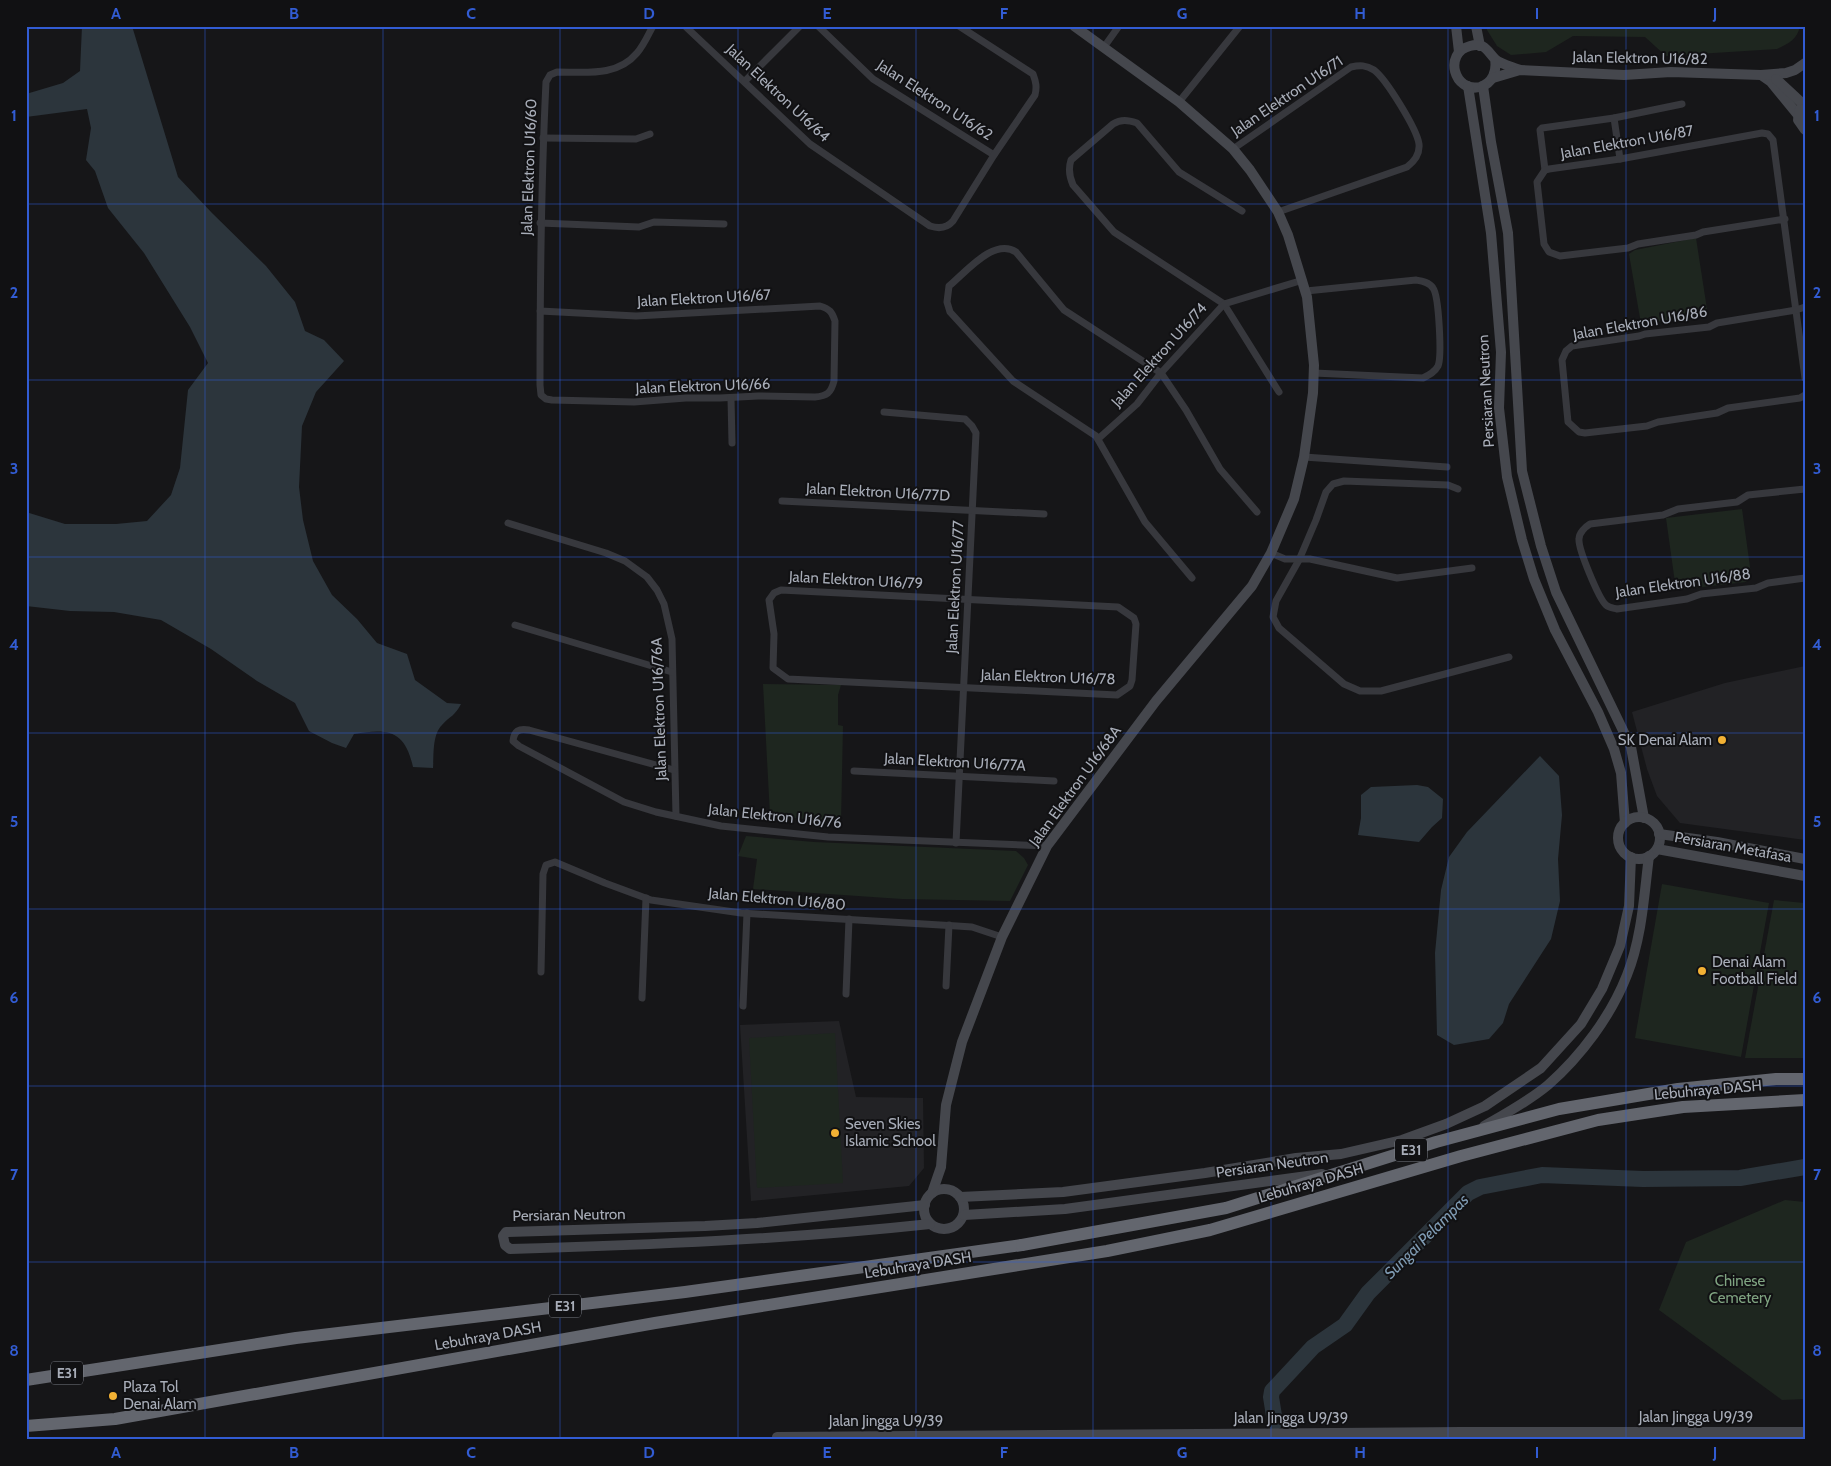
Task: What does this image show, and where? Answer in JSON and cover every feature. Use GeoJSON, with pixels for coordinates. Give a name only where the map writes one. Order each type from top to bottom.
{"type":"FeatureCollection","features":[{"type":"Feature","properties":{"kind":"highway","name":"Lebuhraya DASH"},"geometry":{"type":"LineString","coordinates":[[26,1380],[296,1338],[685,1292],[1022,1245],[1226,1208],[1436,1142],[1560,1109],[1678,1089],[1776,1079],[1805,1079]]}},
{"type":"Feature","properties":{"kind":"highway","name":"Lebuhraya DASH"},"geometry":{"type":"LineString","coordinates":[[26,1426],[115,1419],[655,1323],[1107,1251],[1210,1230],[1461,1156],[1598,1120],[1683,1107],[1805,1100]]}},
{"type":"Feature","properties":{"kind":"street","name":"Jalan Elektron U16/60"},"geometry":{"type":"LineString","coordinates":[[540,385],[540,223],[546,82],[550,75],[557,72],[606,72],[621,66],[631,60],[638,52],[653,26]]}},
{"type":"Feature","properties":{"kind":"street"},"geometry":{"type":"LineString","coordinates":[[745,81],[800,26]]}},
{"type":"Feature","properties":{"kind":"street","name":"Jalan Elektron U16/62"},"geometry":{"type":"LineString","coordinates":[[818,26],[873,79],[994,155]]}},
{"type":"Feature","properties":{"kind":"street"},"geometry":{"type":"LineString","coordinates":[[959,26],[1033,74],[1036,80],[1037,88],[1035,95],[994,155]]}},
{"type":"Feature","properties":{"kind":"street","name":"Jalan Elektron U16/68A"},"geometry":{"type":"LineString","coordinates":[[941,1167],[946,1105],[962,1042],[1002,937],[1046,846],[1156,701],[1252,586],[1271,553],[1294,499],[1304,457],[1314,373],[1306,291],[1303,280],[1278,212],[1250,170],[1233,149],[1179,102],[1074,26]]}},
{"type":"Feature","properties":{"kind":"street"},"geometry":{"type":"LineString","coordinates":[[1104,48],[1119,26]]}},
{"type":"Feature","properties":{"kind":"street"},"geometry":{"type":"LineString","coordinates":[[1179,102],[1240,26]]}},
{"type":"Feature","properties":{"kind":"street"},"geometry":{"type":"LineString","coordinates":[[1456,26],[1459,52]]}},
{"type":"Feature","properties":{"kind":"street"},"geometry":{"type":"LineString","coordinates":[[1476,26],[1480,46]]}},
{"type":"Feature","properties":{"kind":"street","name":"Jalan Elektron U16/64"},"geometry":{"type":"LineString","coordinates":[[686,27],[818,151],[930,226],[942,228],[949,226],[994,155]]}},
{"type":"Feature","properties":{"kind":"street"},"geometry":{"type":"LineString","coordinates":[[1469,46],[1480,46],[1487,49],[1495,59],[1520,70],[1493,78],[1483,86],[1468,86],[1457,78],[1454,72],[1459,52],[1469,46]]}},
{"type":"Feature","properties":{"kind":"street"},"geometry":{"type":"LineString","coordinates":[[1493,78],[1496,66],[1495,59]]}},
{"type":"Feature","properties":{"kind":"street","name":"Jalan Elektron U16/82"},"geometry":{"type":"LineString","coordinates":[[1520,70],[1624,74],[1671,72],[1761,75],[1786,74],[1805,63]]}},
{"type":"Feature","properties":{"kind":"street","name":"Jalan Elektron U16/71"},"geometry":{"type":"LineString","coordinates":[[1233,149],[1352,67],[1364,65],[1375,71],[1394,95],[1419,142],[1417,156],[1412,163],[1407,167],[1278,212]]}},
{"type":"Feature","properties":{"kind":"street"},"geometry":{"type":"LineString","coordinates":[[1761,75],[1775,79],[1804,105],[1798,115]]}},
{"type":"Feature","properties":{"kind":"street"},"geometry":{"type":"LineString","coordinates":[[1761,75],[1771,82],[1798,115],[1799,124],[1805,130]]}},
{"type":"Feature","properties":{"kind":"street","name":"Persiaran Neutron"},"geometry":{"type":"LineString","coordinates":[[1468,86],[1491,232],[1500,352],[1499,408],[1507,476],[1522,540],[1534,578],[1555,630],[1598,712],[1614,749],[1621,773],[1625,823]]}},
{"type":"Feature","properties":{"kind":"street","name":"Persiaran Neutron"},"geometry":{"type":"LineString","coordinates":[[1483,86],[1491,142],[1508,232],[1522,471],[1541,546],[1556,592],[1631,747],[1644,818]]}},
{"type":"Feature","properties":{"kind":"street"},"geometry":{"type":"LineString","coordinates":[[1545,170],[1540,129],[1614,118],[1682,104]]}},
{"type":"Feature","properties":{"kind":"street"},"geometry":{"type":"LineString","coordinates":[[1614,118],[1620,159]]}},
{"type":"Feature","properties":{"kind":"street"},"geometry":{"type":"LineString","coordinates":[[1242,211],[1180,172],[1137,123],[1129,120],[1119,120],[1113,124],[1071,160],[1068,168],[1069,177],[1073,185],[1114,232],[1224,304],[1279,392]]}},
{"type":"Feature","properties":{"kind":"street","name":"Jalan Elektron U16/87"},"geometry":{"type":"LineString","coordinates":[[1762,133],[1768,134],[1773,140],[1785,219],[1638,244],[1628,248],[1560,256],[1549,252],[1544,244],[1538,182],[1545,170],[1620,159],[1762,133]]}},
{"type":"Feature","properties":{"kind":"street"},"geometry":{"type":"LineString","coordinates":[[543,138],[636,139],[650,134]]}},
{"type":"Feature","properties":{"kind":"street"},"geometry":{"type":"LineString","coordinates":[[1785,219],[1805,378]]}},
{"type":"Feature","properties":{"kind":"street"},"geometry":{"type":"LineString","coordinates":[[540,223],[639,227],[654,222],[724,224]]}},
{"type":"Feature","properties":{"kind":"street"},"geometry":{"type":"LineString","coordinates":[[1192,578],[1146,522],[1098,439],[1091,432],[1013,381],[950,312],[947,302],[949,286],[994,249],[1006,247],[1016,252],[1064,310],[1161,373],[1186,410],[1220,469],[1257,512]]}},
{"type":"Feature","properties":{"kind":"street","name":"Jalan Elektron U16/74"},"geometry":{"type":"LineString","coordinates":[[1098,439],[1137,404],[1161,373],[1224,304],[1303,280]]}},
{"type":"Feature","properties":{"kind":"street"},"geometry":{"type":"LineString","coordinates":[[1306,291],[1416,280],[1422,281],[1429,284],[1435,292],[1440,327],[1440,363],[1432,373],[1423,378],[1314,373]]}},
{"type":"Feature","properties":{"kind":"street","name":"Jalan Elektron U16/67"},"geometry":{"type":"LineString","coordinates":[[540,311],[636,316],[820,306],[828,308],[833,314],[835,321],[835,347]]}},
{"type":"Feature","properties":{"kind":"street","name":"Jalan Elektron U16/86"},"geometry":{"type":"LineString","coordinates":[[1805,307],[1717,323],[1709,327],[1645,334],[1572,346],[1566,351],[1562,360],[1568,422],[1579,432],[1585,434],[1647,426],[1658,422],[1718,413],[1728,408],[1800,398],[1805,395]]}},
{"type":"Feature","properties":{"kind":"street","name":"Jalan Elektron U16/66"},"geometry":{"type":"LineString","coordinates":[[540,385],[541,395],[546,399],[552,400],[634,402],[758,396],[824,397],[829,394],[834,381],[835,347]]}},
{"type":"Feature","properties":{"kind":"street"},"geometry":{"type":"LineString","coordinates":[[731,398],[732,443]]}},
{"type":"Feature","properties":{"kind":"street","name":"Jalan Elektron U16/77"},"geometry":{"type":"LineString","coordinates":[[884,412],[965,419],[972,426],[976,434],[956,843]]}},
{"type":"Feature","properties":{"kind":"street"},"geometry":{"type":"LineString","coordinates":[[1304,457],[1447,467]]}},
{"type":"Feature","properties":{"kind":"street"},"geometry":{"type":"LineString","coordinates":[[1458,489],[1448,485],[1344,481],[1333,484],[1326,492],[1299,560],[1276,602],[1273,612],[1275,622],[1279,628],[1344,684],[1360,691],[1381,691],[1509,657]]}},
{"type":"Feature","properties":{"kind":"street","name":"Jalan Elektron U16/88"},"geometry":{"type":"LineString","coordinates":[[1805,489],[1748,495],[1737,502],[1678,509],[1663,515],[1590,524],[1586,526],[1579,537],[1579,544],[1588,571],[1604,604],[1610,608],[1687,599],[1701,594],[1756,588],[1768,583],[1805,578]]}},
{"type":"Feature","properties":{"kind":"street","name":"Jalan Elektron U16/77D"},"geometry":{"type":"LineString","coordinates":[[782,501],[1044,514]]}},
{"type":"Feature","properties":{"kind":"street","name":"Jalan Elektron U16/76A"},"geometry":{"type":"LineString","coordinates":[[508,523],[606,553],[625,561],[647,577],[658,590],[664,604],[672,638],[676,816]]}},
{"type":"Feature","properties":{"kind":"street"},"geometry":{"type":"LineString","coordinates":[[1271,553],[1285,559],[1310,559],[1397,578],[1472,568]]}},
{"type":"Feature","properties":{"kind":"street","name":"Jalan Elektron U16/79"},"geometry":{"type":"LineString","coordinates":[[964,688],[788,679],[773,668],[774,634],[769,600],[774,593],[781,590],[968,599]]}},
{"type":"Feature","properties":{"kind":"street","name":"Jalan Elektron U16/78"},"geometry":{"type":"LineString","coordinates":[[964,688],[1117,695],[1130,686],[1135,654],[1136,624],[1134,618],[1118,607],[968,599]]}},
{"type":"Feature","properties":{"kind":"street"},"geometry":{"type":"LineString","coordinates":[[515,625],[672,672]]}},
{"type":"Feature","properties":{"kind":"street","name":"Jalan Elektron U16/76"},"geometry":{"type":"LineString","coordinates":[[674,770],[522,728],[514,735],[513,741],[519,746],[624,802],[676,816],[742,829],[828,837],[1046,846]]}},
{"type":"Feature","properties":{"kind":"street","name":"Jalan Elektron U16/77A"},"geometry":{"type":"LineString","coordinates":[[854,771],[1054,781]]}},
{"type":"Feature","properties":{"kind":"street"},"geometry":{"type":"LineString","coordinates":[[1644,818],[1654,824],[1659,834],[1653,852],[1643,858],[1631,857],[1621,848],[1618,842],[1618,835],[1625,823],[1631,819],[1644,818]]}},
{"type":"Feature","properties":{"kind":"street","name":"Persiaran Metafasa"},"geometry":{"type":"LineString","coordinates":[[1659,834],[1717,842],[1805,859]]}},
{"type":"Feature","properties":{"kind":"street","name":"Persiaran Neutron"},"geometry":{"type":"LineString","coordinates":[[964,1215],[1065,1209],[1342,1171],[1402,1158],[1459,1139],[1505,1114],[1546,1086],[1566,1068],[1598,1029],[1628,975],[1653,852]]}},
{"type":"Feature","properties":{"kind":"street","name":"Persiaran Metafasa"},"geometry":{"type":"LineString","coordinates":[[1653,852],[1805,876]]}},
{"type":"Feature","properties":{"kind":"street","name":"Persiaran Neutron"},"geometry":{"type":"LineString","coordinates":[[956,1194],[1063,1192],[1206,1173],[1296,1158],[1340,1154],[1402,1140],[1446,1124],[1485,1106],[1541,1068],[1581,1024],[1602,989],[1620,946],[1629,906],[1631,857]]}},
{"type":"Feature","properties":{"kind":"street","name":"Jalan Elektron U16/80"},"geometry":{"type":"LineString","coordinates":[[541,972],[543,874],[546,865],[555,862],[646,898],[747,913],[949,925],[972,928],[1002,937]]}},
{"type":"Feature","properties":{"kind":"street"},"geometry":{"type":"LineString","coordinates":[[642,998],[646,898]]}},
{"type":"Feature","properties":{"kind":"street"},"geometry":{"type":"LineString","coordinates":[[743,1006],[747,913]]}},
{"type":"Feature","properties":{"kind":"street"},"geometry":{"type":"LineString","coordinates":[[846,994],[849,919]]}},
{"type":"Feature","properties":{"kind":"street"},"geometry":{"type":"LineString","coordinates":[[946,986],[949,925]]}},
{"type":"Feature","properties":{"kind":"street"},"geometry":{"type":"LineString","coordinates":[[941,1167],[956,1194],[963,1202],[964,1215],[961,1221],[950,1229],[936,1228],[926,1218],[925,1205],[932,1193],[941,1167]]}},
{"type":"Feature","properties":{"kind":"street"},"geometry":{"type":"LineString","coordinates":[[932,1193],[942,1189],[956,1194]]}},
{"type":"Feature","properties":{"kind":"street","name":"Persiaran Neutron"},"geometry":{"type":"LineString","coordinates":[[925,1205],[757,1223],[506,1232],[503,1236],[505,1245],[510,1249],[642,1245],[807,1235],[930,1224]]}},
{"type":"Feature","properties":{"kind":"street","name":"Jalan Jingga U9/39"},"geometry":{"type":"LineString","coordinates":[[777,1439],[1461,1432],[1805,1432]]}},
{"type":"Feature","properties":{"kind":"shaded area"},"geometry":{"type":"Polygon","coordinates":[[[82,26],[132,26],[178,177],[266,266],[295,302],[305,331],[324,340],[344,361],[316,392],[302,426],[299,487],[303,520],[313,561],[332,595],[357,619],[377,643],[407,654],[415,680],[447,703],[461,704],[439,729],[434,745],[433,768],[413,767],[405,745],[393,734],[376,731],[354,734],[346,748],[309,731],[295,703],[257,681],[211,649],[161,620],[114,612],[70,611],[26,606],[26,512],[65,524],[116,524],[147,521],[171,495],[180,468],[188,390],[208,363],[190,327],[144,253],[108,208],[95,171],[86,160],[91,128],[87,109],[26,117],[26,94],[63,83],[80,71],[82,26]]]}},
{"type":"Feature","properties":{"kind":"shaded area","name":"SK Denai Alam"},"geometry":{"type":"Polygon","coordinates":[[[1805,666],[1805,840],[1680,823],[1657,796],[1647,769],[1632,712],[1725,683],[1805,666]]]}},
{"type":"Feature","properties":{"kind":"shaded area"},"geometry":{"type":"Polygon","coordinates":[[[1540,756],[1559,776],[1562,815],[1558,859],[1560,901],[1551,939],[1509,1004],[1503,1023],[1489,1039],[1454,1045],[1437,1035],[1435,953],[1441,890],[1449,857],[1467,832],[1540,756]]]}},
{"type":"Feature","properties":{"kind":"shaded area"},"geometry":{"type":"Polygon","coordinates":[[[1417,785],[1428,787],[1443,799],[1442,818],[1419,842],[1358,835],[1361,818],[1361,795],[1371,787],[1417,785]]]}},
{"type":"Feature","properties":{"kind":"shaded area","name":"Seven Skies Islamic School"},"geometry":{"type":"Polygon","coordinates":[[[839,1021],[856,1097],[923,1098],[924,1168],[909,1186],[751,1201],[740,1025],[839,1021]]]}},
{"type":"Feature","properties":{"kind":"green space"},"geometry":{"type":"Polygon","coordinates":[[[1487,26],[1800,26],[1795,38],[1777,49],[1666,56],[1645,37],[1573,36],[1546,52],[1511,55],[1497,46],[1487,30],[1487,26]]]}},
{"type":"Feature","properties":{"kind":"green space"},"geometry":{"type":"Polygon","coordinates":[[[1696,238],[1707,309],[1699,316],[1641,324],[1629,254],[1635,250],[1696,238]]]}},
{"type":"Feature","properties":{"kind":"green space"},"geometry":{"type":"Polygon","coordinates":[[[1742,509],[1751,574],[1746,582],[1676,590],[1666,518],[1742,509]]]}},
{"type":"Feature","properties":{"kind":"green space"},"geometry":{"type":"Polygon","coordinates":[[[763,684],[841,685],[838,695],[838,725],[843,726],[841,822],[770,816],[763,684]]]}},
{"type":"Feature","properties":{"kind":"green space"},"geometry":{"type":"Polygon","coordinates":[[[746,836],[814,842],[1016,851],[1024,858],[1028,865],[1010,901],[902,899],[753,889],[757,859],[738,856],[746,836]]]}},
{"type":"Feature","properties":{"kind":"green space","name":"Denai Alam Football Field"},"geometry":{"type":"Polygon","coordinates":[[[1662,884],[1769,903],[1741,1057],[1635,1038],[1662,884]]]}},
{"type":"Feature","properties":{"kind":"green space"},"geometry":{"type":"Polygon","coordinates":[[[1774,900],[1805,903],[1805,1058],[1745,1058],[1774,900]]]}},
{"type":"Feature","properties":{"kind":"green space"},"geometry":{"type":"Polygon","coordinates":[[[835,1033],[843,1183],[757,1188],[749,1038],[835,1033]]]}},
{"type":"Feature","properties":{"kind":"green space","name":"Chinese Cemetery"},"geometry":{"type":"Polygon","coordinates":[[[1785,1200],[1805,1202],[1805,1399],[1782,1400],[1659,1310],[1686,1242],[1785,1200]]]}},
{"type":"Feature","properties":{"kind":"green space"},"geometry":{"type":"Polygon","coordinates":[[[1334,1433],[1490,1440],[1326,1440],[1334,1433]]]}},
{"type":"Feature","properties":{"kind":"waterway","name":"Sungai Pelampas"},"geometry":{"type":"LineString","coordinates":[[1275,1422],[1271,1397],[1272,1391],[1313,1347],[1345,1325],[1368,1293],[1468,1193],[1480,1187],[1542,1175],[1643,1179],[1740,1178],[1805,1167]]}},
{"type":"Feature","properties":{"kind":"place","name":"SK Denai Alam"},"geometry":{"type":"Point","coordinates":[1722,740]}},
{"type":"Feature","properties":{"kind":"place","name":"Denai Alam Football Field"},"geometry":{"type":"Point","coordinates":[1702,971]}},
{"type":"Feature","properties":{"kind":"place","name":"Seven Skies Islamic School"},"geometry":{"type":"Point","coordinates":[835,1133]}},
{"type":"Feature","properties":{"kind":"place","name":"Plaza Tol Denai Alam"},"geometry":{"type":"Point","coordinates":[113,1396]}}]}
